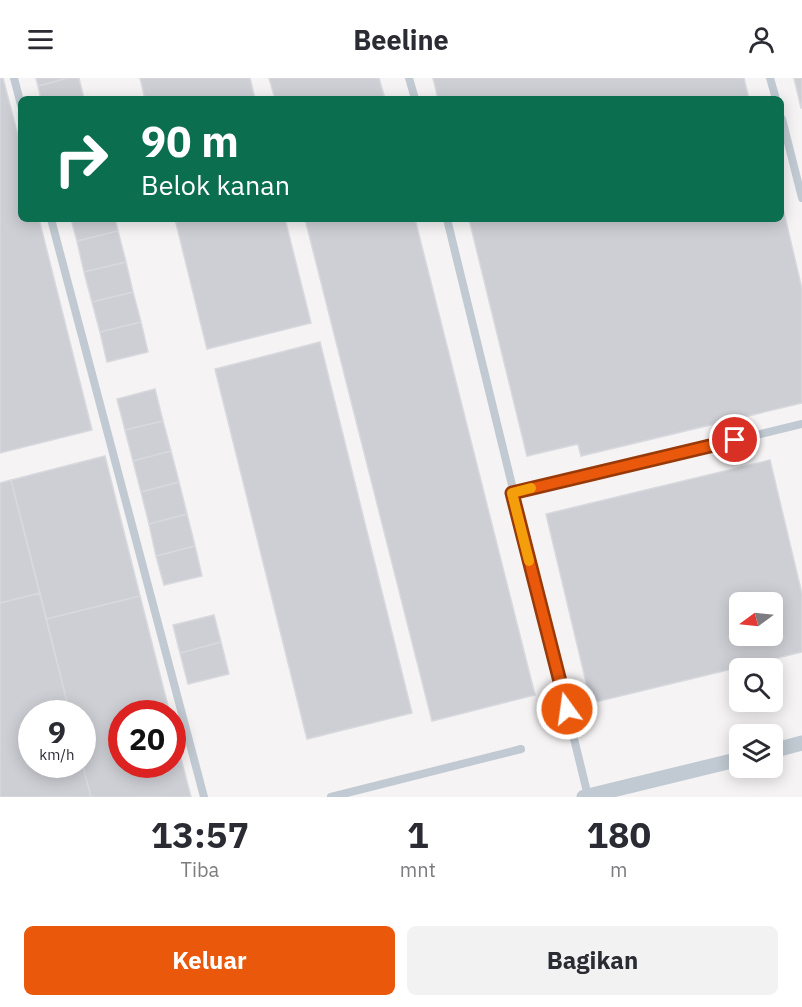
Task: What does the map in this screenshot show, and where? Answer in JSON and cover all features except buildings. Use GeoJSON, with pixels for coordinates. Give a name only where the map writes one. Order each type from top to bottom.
{"type":"FeatureCollection","features":[{"type":"Feature","properties":{"kind":"street"},"geometry":{"type":"LineString","coordinates":[[783,748],[802,743]]}},
{"type":"Feature","properties":{"kind":"street"},"geometry":{"type":"LineString","coordinates":[[586,797],[729,762]]}},
{"type":"Feature","properties":{"kind":"lane"},"geometry":{"type":"LineString","coordinates":[[14,78],[19,96]]}},
{"type":"Feature","properties":{"kind":"lane"},"geometry":{"type":"LineString","coordinates":[[409,78],[414,96]]}},
{"type":"Feature","properties":{"kind":"lane"},"geometry":{"type":"LineString","coordinates":[[770,78],[775,96]]}},
{"type":"Feature","properties":{"kind":"lane"},"geometry":{"type":"LineString","coordinates":[[784,127],[802,198]]}},
{"type":"Feature","properties":{"kind":"lane"},"geometry":{"type":"LineString","coordinates":[[52,222],[204,797]]}},
{"type":"Feature","properties":{"kind":"lane"},"geometry":{"type":"LineString","coordinates":[[448,222],[586,797]]}},
{"type":"Feature","properties":{"kind":"lane"},"geometry":{"type":"LineString","coordinates":[[512,493],[802,424]]}},
{"type":"Feature","properties":{"kind":"lane"},"geometry":{"type":"LineString","coordinates":[[331,797],[520,749]]}},
{"type":"Feature","properties":{"kind":"slow traffic"},"geometry":{"type":"LineString","coordinates":[[529,561],[512,493],[531,488]]}},
{"type":"Feature","properties":{"kind":"route"},"geometry":{"type":"LineString","coordinates":[[567,709],[512,493],[735,440]]}}]}
